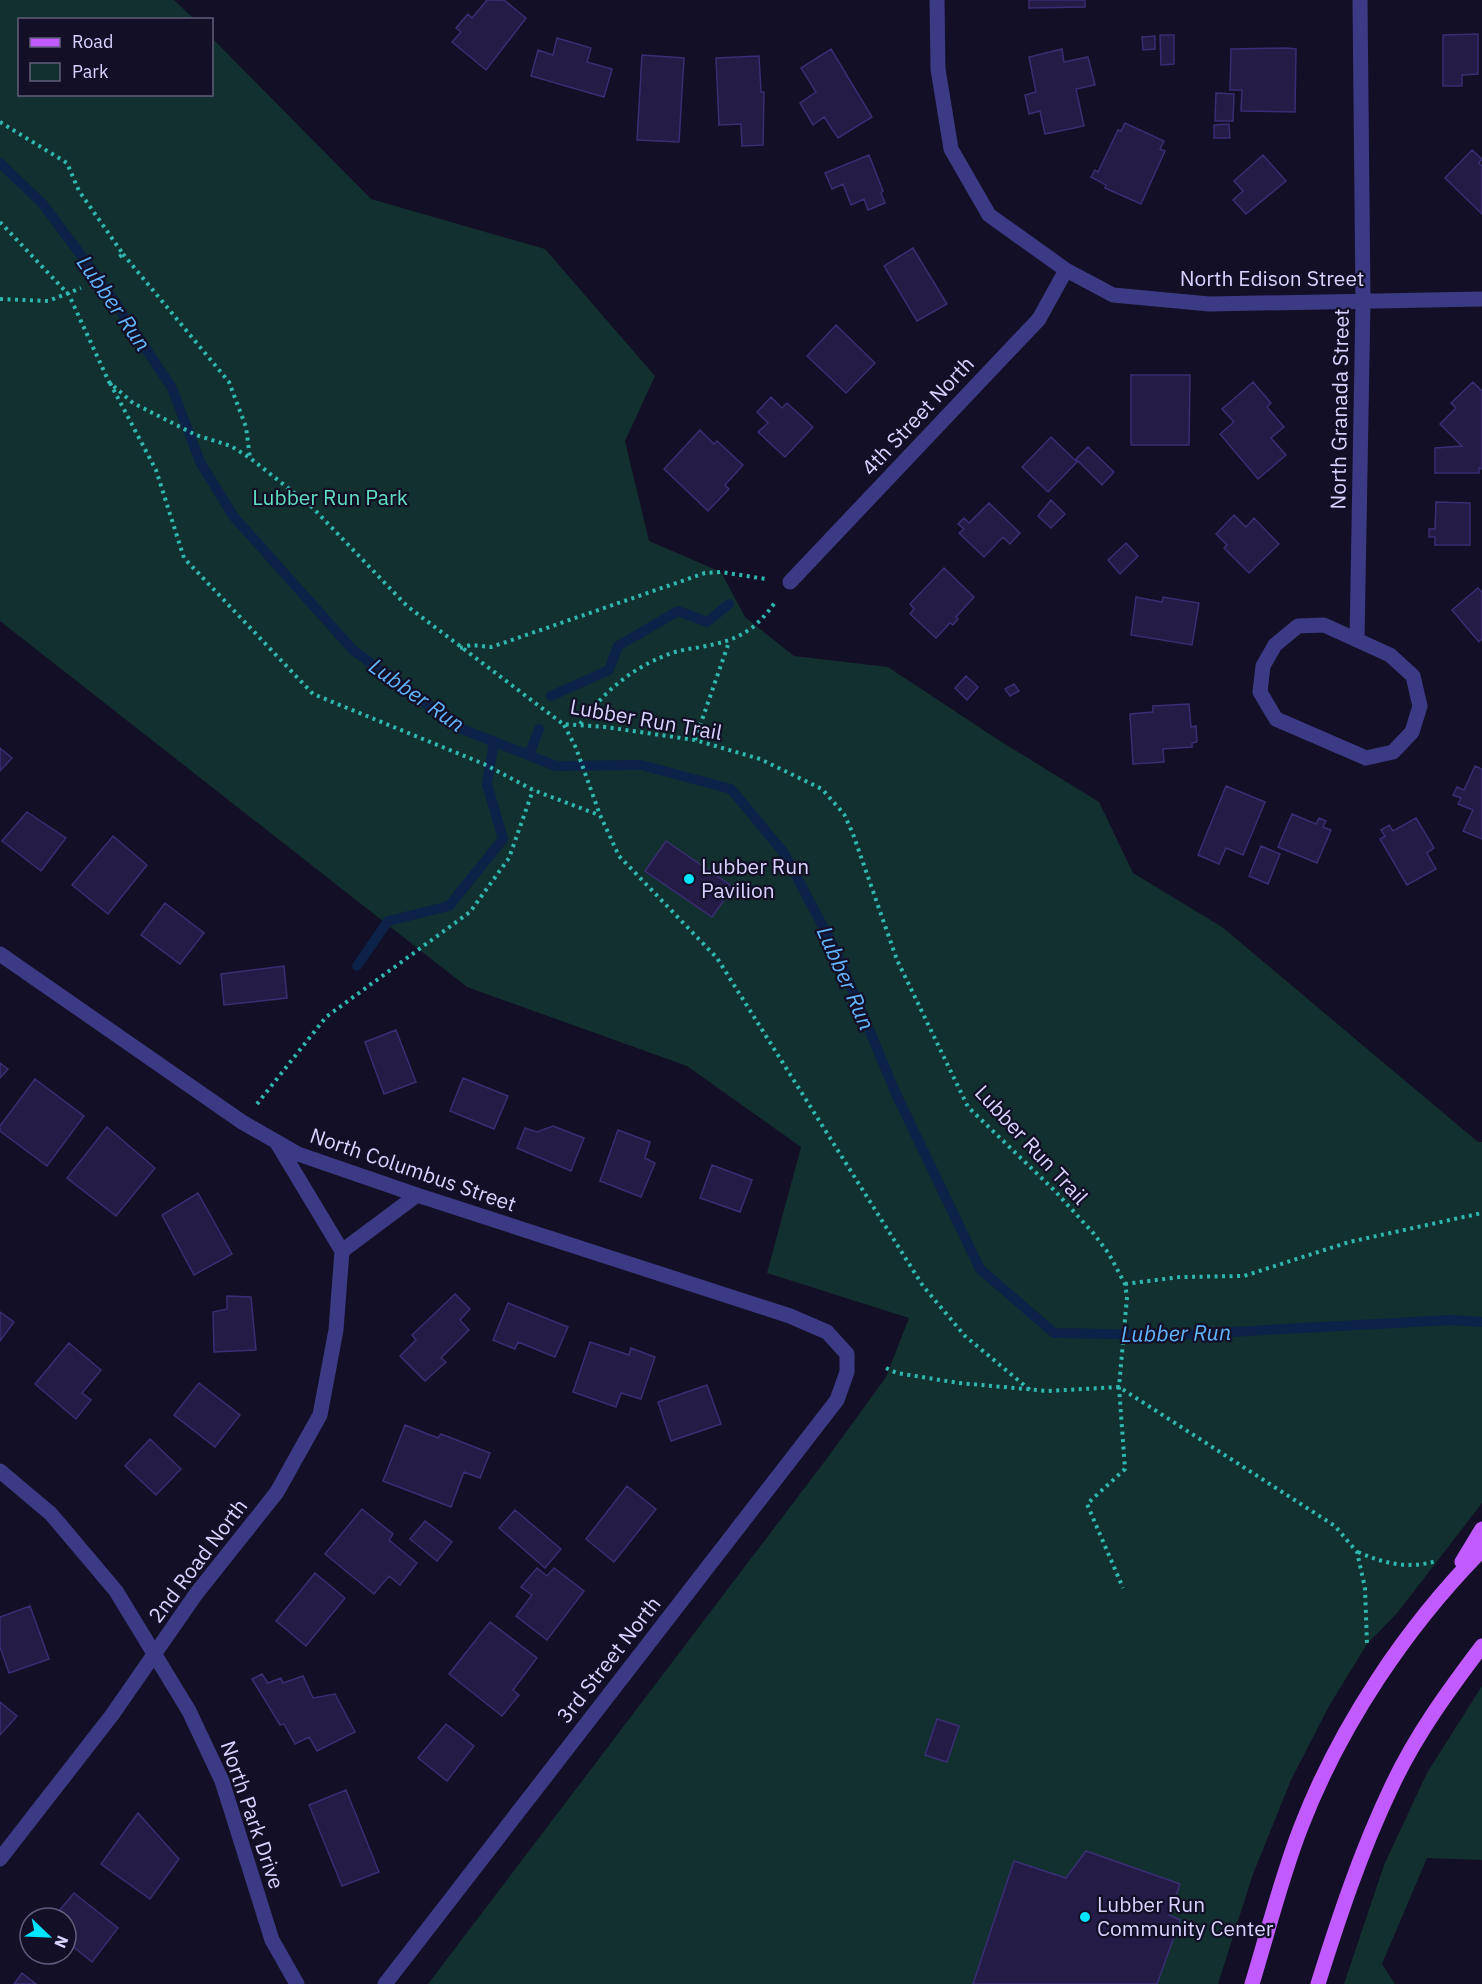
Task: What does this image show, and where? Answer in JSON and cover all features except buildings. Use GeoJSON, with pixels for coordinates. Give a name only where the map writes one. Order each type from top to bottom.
{"type":"FeatureCollection","features":[{"type":"Feature","properties":{"kind":"main road"},"geometry":{"type":"LineString","coordinates":[[1252,1984],[1301,1827],[1342,1740],[1390,1663],[1447,1586],[1482,1529]]}},
{"type":"Feature","properties":{"kind":"main road"},"geometry":{"type":"LineString","coordinates":[[1447,1586],[1482,1550]]}},
{"type":"Feature","properties":{"kind":"main road"},"geometry":{"type":"LineString","coordinates":[[1318,1984],[1352,1879],[1392,1786],[1445,1695],[1482,1646]]}},
{"type":"Feature","properties":{"kind":"street","name":"North Edison Street"},"geometry":{"type":"LineString","coordinates":[[937,0],[938,69],[951,148],[989,215],[1066,270],[1113,295],[1209,304],[1482,299]]}},
{"type":"Feature","properties":{"kind":"street","name":"North Granada Street"},"geometry":{"type":"LineString","coordinates":[[1357,640],[1363,301],[1360,0]]}},
{"type":"Feature","properties":{"kind":"street","name":"4th Street North"},"geometry":{"type":"LineString","coordinates":[[790,582],[1039,319],[1066,270]]}},
{"type":"Feature","properties":{"kind":"street"},"geometry":{"type":"LineString","coordinates":[[1324,625],[1357,640],[1390,655],[1413,676],[1420,706],[1412,732],[1393,752],[1366,758],[1276,719],[1260,692],[1263,666],[1275,645],[1298,626],[1324,625]]}},
{"type":"Feature","properties":{"kind":"street","name":"North Columbus Street"},"geometry":{"type":"LineString","coordinates":[[0,954],[242,1122],[298,1154],[417,1196],[790,1316],[827,1332],[847,1354]]}},
{"type":"Feature","properties":{"kind":"street"},"geometry":{"type":"LineString","coordinates":[[276,1142],[342,1251],[417,1196]]}},
{"type":"Feature","properties":{"kind":"street","name":"2nd Road North"},"geometry":{"type":"LineString","coordinates":[[0,1859],[112,1715],[196,1594],[277,1492],[320,1415],[336,1330],[342,1251]]}},
{"type":"Feature","properties":{"kind":"street","name":"3rd Street North"},"geometry":{"type":"LineString","coordinates":[[386,1984],[837,1400],[847,1372],[847,1354]]}},
{"type":"Feature","properties":{"kind":"street","name":"North Park Drive"},"geometry":{"type":"LineString","coordinates":[[0,1471],[51,1514],[116,1591],[153,1656],[189,1711],[211,1753],[222,1781],[272,1940],[297,1984]]}},
{"type":"Feature","properties":{"kind":"path"},"geometry":{"type":"LineString","coordinates":[[0,122],[67,163],[80,191],[123,254],[229,382],[240,405],[246,427],[249,458]]}},
{"type":"Feature","properties":{"kind":"path","name":"Lubber Run Trail"},"geometry":{"type":"LineString","coordinates":[[0,222],[69,295],[109,382],[133,403],[173,425],[231,446],[249,458],[311,506],[407,606],[563,724],[695,741],[760,759],[822,789],[844,814],[873,885],[897,960],[968,1107],[1078,1216],[1109,1254],[1125,1284],[1119,1387],[1125,1469],[1088,1504],[1123,1588]]}},
{"type":"Feature","properties":{"kind":"path"},"geometry":{"type":"LineString","coordinates":[[118,258],[123,254]]}},
{"type":"Feature","properties":{"kind":"path"},"geometry":{"type":"LineString","coordinates":[[0,299],[48,301],[69,295],[81,288]]}},
{"type":"Feature","properties":{"kind":"path"},"geometry":{"type":"LineString","coordinates":[[109,382],[156,470],[184,558],[313,694],[484,764],[533,790],[600,815]]}},
{"type":"Feature","properties":{"kind":"path"},"geometry":{"type":"LineString","coordinates":[[460,648],[471,645],[491,646],[509,641],[705,573],[721,572],[790,582],[760,623],[729,642],[672,653],[636,668],[600,698],[579,725]]}},
{"type":"Feature","properties":{"kind":"path"},"geometry":{"type":"LineString","coordinates":[[695,741],[729,642]]}},
{"type":"Feature","properties":{"kind":"path"},"geometry":{"type":"LineString","coordinates":[[563,724],[576,748],[600,815],[619,856],[717,957],[923,1287],[965,1336],[1030,1390]]}},
{"type":"Feature","properties":{"kind":"path"},"geometry":{"type":"LineString","coordinates":[[242,1122],[326,1017],[470,912],[509,858],[533,790]]}},
{"type":"Feature","properties":{"kind":"path"},"geometry":{"type":"LineString","coordinates":[[1125,1284],[1180,1276],[1244,1275],[1348,1242],[1482,1213]]}},
{"type":"Feature","properties":{"kind":"path"},"geometry":{"type":"LineString","coordinates":[[886,1368],[897,1373],[959,1383],[1030,1390],[1119,1387],[1335,1526],[1357,1552],[1365,1588],[1367,1644]]}},
{"type":"Feature","properties":{"kind":"path"},"geometry":{"type":"LineString","coordinates":[[1357,1552],[1391,1565],[1418,1566],[1437,1561]]}},
{"type":"Feature","properties":{"kind":"green space","name":"Lubber Run Park"},"geometry":{"type":"Polygon","coordinates":[[[0,0],[174,0],[193,18],[18,18],[18,96],[213,96],[213,39],[371,199],[545,249],[655,376],[625,441],[649,541],[721,572],[745,617],[794,656],[888,667],[997,739],[1099,802],[1133,873],[1222,927],[1478,1142],[1482,1142],[1482,1503],[1398,1612],[1367,1644],[1329,1706],[1291,1780],[1253,1874],[1218,1984],[428,1984],[828,1457],[886,1377],[909,1318],[767,1273],[801,1147],[687,1066],[467,987],[0,621],[0,0]]]}},
{"type":"Feature","properties":{"kind":"green space"},"geometry":{"type":"Polygon","coordinates":[[[1482,1686],[1482,1860],[1427,1858],[1382,1964],[1395,1984],[1344,1984],[1384,1865],[1427,1773],[1482,1686]]]}},
{"type":"Feature","properties":{"kind":"waterway","name":"Lubber Run"},"geometry":{"type":"LineString","coordinates":[[0,163],[42,203],[104,286],[172,388],[200,462],[234,517],[353,650],[459,728],[556,766],[641,765],[731,789],[784,853],[836,951],[897,1096],[980,1269],[1054,1333],[1174,1335],[1451,1320],[1482,1322]]}},
{"type":"Feature","properties":{"kind":"waterway"},"geometry":{"type":"LineString","coordinates":[[551,696],[609,670],[618,646],[678,611],[707,622],[729,604]]}},
{"type":"Feature","properties":{"kind":"waterway"},"geometry":{"type":"LineString","coordinates":[[529,755],[539,729]]}},
{"type":"Feature","properties":{"kind":"waterway"},"geometry":{"type":"LineString","coordinates":[[357,966],[388,921],[449,906],[503,839],[487,784],[494,741]]}},
{"type":"Feature","properties":{"kind":"place","name":"Lubber Run Pavilion"},"geometry":{"type":"Point","coordinates":[689,879]}},
{"type":"Feature","properties":{"kind":"place","name":"Lubber Run Community Center"},"geometry":{"type":"Point","coordinates":[1085,1917]}}]}
